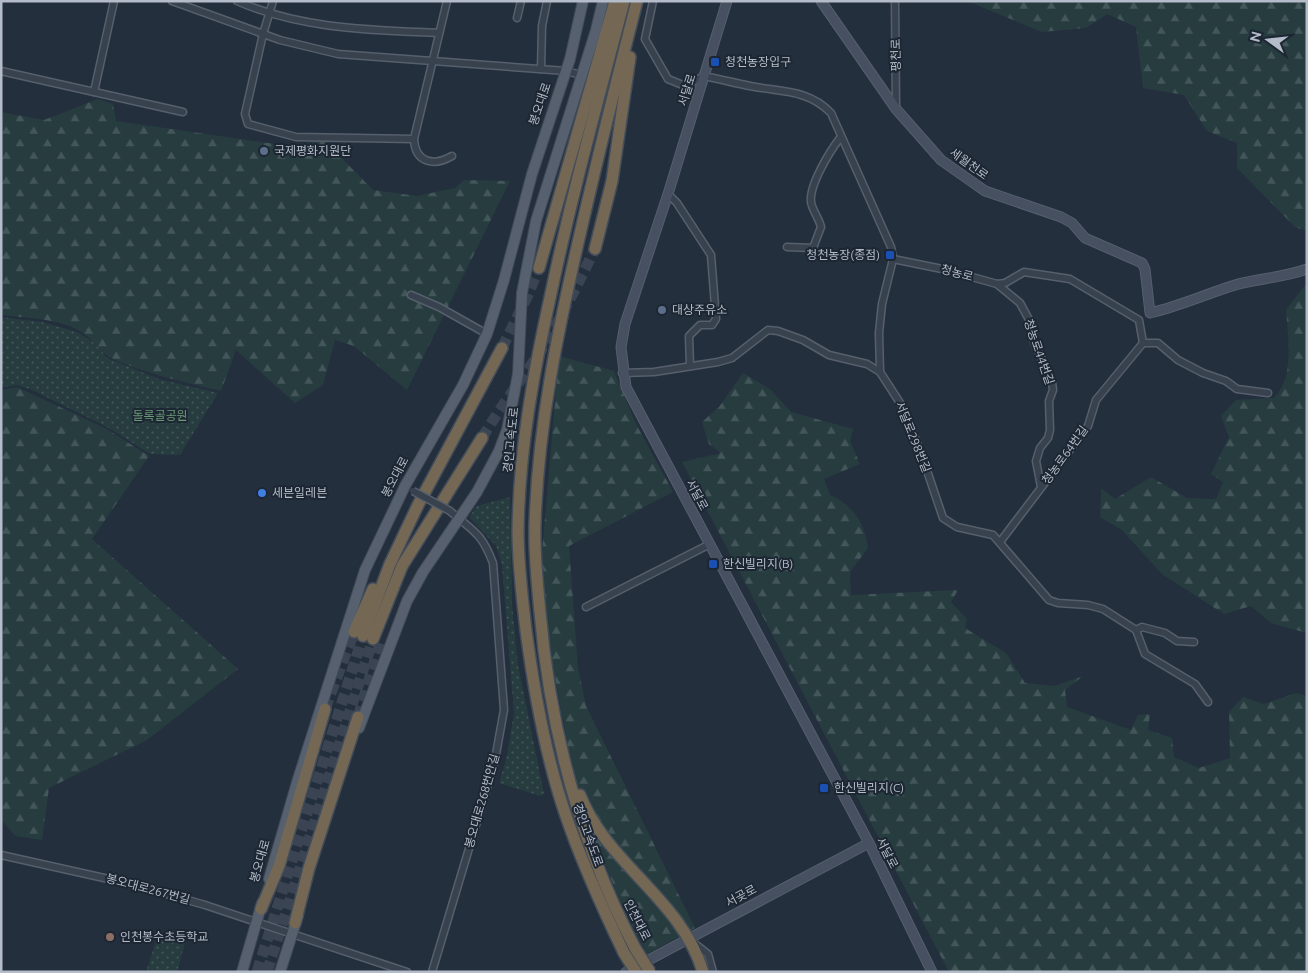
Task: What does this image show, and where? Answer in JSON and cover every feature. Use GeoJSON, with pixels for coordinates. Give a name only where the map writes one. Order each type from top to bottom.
{"type":"FeatureCollection","features":[{"type":"Feature","properties":{"kind":"highway"},"geometry":{"type":"LineString","coordinates":[[539,268],[615,1]]}},
{"type":"Feature","properties":{"kind":"highway","name":"경인고속도로"},"geometry":{"type":"LineString","coordinates":[[592,884],[565,812],[551,763],[532,673],[522,596],[519,543],[520,484],[534,370],[564,232],[624,1]]}},
{"type":"Feature","properties":{"kind":"highway","name":"경인고속도로"},"geometry":{"type":"LineString","coordinates":[[603,880],[575,805],[563,760],[542,640],[536,574],[535,526],[542,437],[561,314],[637,1]]}},
{"type":"Feature","properties":{"kind":"highway"},"geometry":{"type":"LineString","coordinates":[[595,249],[607,206],[628,67],[644,1]]}},
{"type":"Feature","properties":{"kind":"highway"},"geometry":{"type":"LineString","coordinates":[[482,438],[402,566],[368,637],[390,564],[502,348]]}},
{"type":"Feature","properties":{"kind":"highway"},"geometry":{"type":"LineString","coordinates":[[260,909],[278,866],[325,709]]}},
{"type":"Feature","properties":{"kind":"highway"},"geometry":{"type":"LineString","coordinates":[[294,928],[309,868],[358,717]]}},
{"type":"Feature","properties":{"kind":"highway"},"geometry":{"type":"LineString","coordinates":[[563,760],[595,828],[679,922],[699,958],[703,972]]}},
{"type":"Feature","properties":{"kind":"highway","name":"인천대로"},"geometry":{"type":"LineString","coordinates":[[603,880],[617,913],[650,972]]}},
{"type":"Feature","properties":{"kind":"highway","name":"인천대로"},"geometry":{"type":"LineString","coordinates":[[592,884],[624,953],[636,972]]}},
{"type":"Feature","properties":{"kind":"main road","name":"봉오대로"},"geometry":{"type":"LineString","coordinates":[[242,972],[298,778],[345,626],[365,570],[463,385],[487,334],[504,280],[532,174],[566,71],[583,1]]}},
{"type":"Feature","properties":{"kind":"main road"},"geometry":{"type":"LineString","coordinates":[[280,972],[360,724],[407,602],[423,572],[477,492],[499,452],[507,430],[518,374],[522,293],[526,264],[536,221],[596,30],[603,1]]}},
{"type":"Feature","properties":{"kind":"street"},"geometry":{"type":"LineString","coordinates":[[94,92],[114,1]]}},
{"type":"Feature","properties":{"kind":"street"},"geometry":{"type":"LineString","coordinates":[[172,1],[192,5],[262,34],[338,54],[566,71],[581,75]]}},
{"type":"Feature","properties":{"kind":"street"},"geometry":{"type":"LineString","coordinates":[[237,1],[269,14],[370,30],[439,33]]}},
{"type":"Feature","properties":{"kind":"street"},"geometry":{"type":"LineString","coordinates":[[273,1],[262,34],[245,114],[248,124],[296,137],[414,139]]}},
{"type":"Feature","properties":{"kind":"street"},"geometry":{"type":"LineString","coordinates":[[447,1],[414,139],[415,151],[422,159],[437,162],[452,156]]}},
{"type":"Feature","properties":{"kind":"street"},"geometry":{"type":"LineString","coordinates":[[517,18],[521,1]]}},
{"type":"Feature","properties":{"kind":"street"},"geometry":{"type":"LineString","coordinates":[[541,69],[542,26],[547,1]]}},
{"type":"Feature","properties":{"kind":"street"},"geometry":{"type":"LineString","coordinates":[[653,1],[645,39],[668,79],[685,86],[704,76],[752,87],[791,91],[809,97],[823,105],[831,113],[840,138],[892,247],[893,259],[882,304],[879,333],[880,372]]}},
{"type":"Feature","properties":{"kind":"street","name":"서달로"},"geometry":{"type":"LineString","coordinates":[[727,1],[668,194],[625,324],[621,347],[622,373],[626,387],[869,843],[932,972]]}},
{"type":"Feature","properties":{"kind":"street","name":"세월천로"},"geometry":{"type":"LineString","coordinates":[[821,1],[896,109],[941,160],[985,190],[1061,217],[1072,223],[1085,238],[1142,263],[1145,269],[1150,313]]}},
{"type":"Feature","properties":{"kind":"street","name":"평천로"},"geometry":{"type":"LineString","coordinates":[[895,1],[896,109]]}},
{"type":"Feature","properties":{"kind":"street"},"geometry":{"type":"LineString","coordinates":[[1,71],[183,112]]}},
{"type":"Feature","properties":{"kind":"street"},"geometry":{"type":"LineString","coordinates":[[787,247],[813,248],[821,227],[812,204],[811,196],[828,153],[840,138]]}},
{"type":"Feature","properties":{"kind":"street"},"geometry":{"type":"LineString","coordinates":[[668,194],[677,204],[711,255],[716,320],[712,325],[700,325],[689,336],[690,366]]}},
{"type":"Feature","properties":{"kind":"street","name":"청농로"},"geometry":{"type":"LineString","coordinates":[[893,259],[946,270],[997,284]]}},
{"type":"Feature","properties":{"kind":"street"},"geometry":{"type":"LineString","coordinates":[[1139,320],[1150,313],[1174,308],[1236,285],[1286,277],[1307,269]]}},
{"type":"Feature","properties":{"kind":"street"},"geometry":{"type":"LineString","coordinates":[[997,284],[1005,283],[1024,272],[1070,279],[1139,320],[1144,343],[1158,343],[1178,360],[1203,374],[1226,381],[1237,389],[1268,393]]}},
{"type":"Feature","properties":{"kind":"street","name":"청농로44번길"},"geometry":{"type":"LineString","coordinates":[[997,284],[1020,302],[1033,327],[1034,342],[1052,382],[1053,390],[1049,401],[1050,430],[1048,438],[1040,448],[1036,461],[1041,487]]}},
{"type":"Feature","properties":{"kind":"street"},"geometry":{"type":"LineString","coordinates":[[411,295],[439,307],[487,334]]}},
{"type":"Feature","properties":{"kind":"street"},"geometry":{"type":"LineString","coordinates":[[622,373],[654,372],[732,358],[768,330],[778,331],[803,340],[838,358],[867,364],[880,372]]}},
{"type":"Feature","properties":{"kind":"street","name":"청농로64번길"},"geometry":{"type":"LineString","coordinates":[[1000,542],[1088,426],[1096,400],[1144,343]]}},
{"type":"Feature","properties":{"kind":"street","name":"서달로298번길"},"geometry":{"type":"LineString","coordinates":[[880,372],[902,406],[943,518],[957,527],[993,535],[1049,600],[1103,609],[1136,630],[1142,627],[1165,634],[1177,641],[1194,642]]}},
{"type":"Feature","properties":{"kind":"street","name":"봉오대로268번안길"},"geometry":{"type":"LineString","coordinates":[[409,489],[450,511],[475,530],[485,542],[493,564],[504,710],[494,765],[432,972]]}},
{"type":"Feature","properties":{"kind":"street"},"geometry":{"type":"LineString","coordinates":[[586,607],[710,544]]}},
{"type":"Feature","properties":{"kind":"street"},"geometry":{"type":"LineString","coordinates":[[1136,630],[1145,654],[1195,684],[1208,702]]}},
{"type":"Feature","properties":{"kind":"street","name":"서곶로"},"geometry":{"type":"LineString","coordinates":[[626,972],[869,843]]}},
{"type":"Feature","properties":{"kind":"street","name":"봉오대로267번길"},"geometry":{"type":"LineString","coordinates":[[1,855],[131,884],[257,923],[294,928],[407,972]]}},
{"type":"Feature","properties":{"kind":"street"},"geometry":{"type":"LineString","coordinates":[[688,938],[708,954],[713,972]]}},
{"type":"Feature","properties":{"kind":"green space"},"geometry":{"type":"Polygon","coordinates":[[[967,1],[1307,1],[1307,231],[1295,227],[1237,168],[1237,143],[1207,131],[1184,95],[1143,88],[1136,27],[1107,14],[1086,28],[1042,32],[967,1]]]}},
{"type":"Feature","properties":{"kind":"green space"},"geometry":{"type":"Polygon","coordinates":[[[98,99],[113,104],[116,121],[289,146],[324,140],[373,190],[417,196],[455,188],[464,180],[510,181],[407,390],[354,346],[335,340],[323,385],[295,403],[236,350],[221,391],[179,381],[124,364],[111,358],[81,332],[67,325],[39,319],[1,315],[1,112],[44,120],[98,99]]]}},
{"type":"Feature","properties":{"kind":"green space"},"geometry":{"type":"Polygon","coordinates":[[[1305,285],[1307,287],[1307,633],[1271,623],[1251,606],[1224,614],[1162,574],[1122,530],[1100,517],[1101,488],[1115,499],[1151,477],[1187,498],[1216,499],[1223,482],[1211,474],[1229,437],[1221,416],[1236,400],[1274,398],[1281,389],[1288,368],[1289,357],[1286,310],[1305,285]]]}},
{"type":"Feature","properties":{"kind":"green space","name":"돌록골공원"},"geometry":{"type":"Polygon","coordinates":[[[1,317],[42,322],[77,332],[96,344],[107,358],[159,379],[218,393],[180,455],[150,454],[109,428],[30,389],[16,385],[1,388],[1,317]]]}},
{"type":"Feature","properties":{"kind":"green space"},"geometry":{"type":"Polygon","coordinates":[[[559,356],[614,371],[636,424],[673,492],[569,546],[578,668],[586,706],[695,928],[647,954],[623,908],[593,835],[571,763],[548,639],[542,552],[559,356]]]}},
{"type":"Feature","properties":{"kind":"green space"},"geometry":{"type":"Polygon","coordinates":[[[743,373],[770,389],[791,412],[853,429],[850,441],[860,464],[824,479],[830,495],[851,509],[861,523],[866,539],[868,548],[850,572],[851,595],[958,590],[951,602],[967,619],[965,628],[1006,653],[1025,683],[1055,686],[1083,676],[1065,690],[1067,707],[1131,730],[1138,715],[1150,714],[1148,730],[1172,738],[1174,757],[1199,768],[1230,758],[1229,712],[1243,697],[1264,704],[1296,693],[1307,696],[1307,972],[949,972],[682,462],[721,453],[709,444],[702,422],[719,407],[743,373]]]}},
{"type":"Feature","properties":{"kind":"green space"},"geometry":{"type":"Polygon","coordinates":[[[17,387],[107,429],[149,456],[92,539],[238,669],[147,740],[49,788],[42,840],[15,836],[1,819],[1,390],[17,387]]]}},
{"type":"Feature","properties":{"kind":"green space"},"geometry":{"type":"Polygon","coordinates":[[[510,497],[512,604],[518,665],[544,794],[540,796],[499,783],[507,756],[514,713],[502,565],[496,546],[469,517],[477,506],[510,497]]]}},
{"type":"Feature","properties":{"kind":"green space"},"geometry":{"type":"Polygon","coordinates":[[[158,935],[185,943],[177,972],[146,972],[158,935]]]}},
{"type":"Feature","properties":{"kind":"tunnel"},"geometry":{"type":"LineString","coordinates":[[482,438],[546,342],[595,249]]}},
{"type":"Feature","properties":{"kind":"tunnel"},"geometry":{"type":"LineString","coordinates":[[502,348],[539,268]]}},
{"type":"Feature","properties":{"kind":"tunnel"},"geometry":{"type":"LineString","coordinates":[[325,709],[354,632]]}},
{"type":"Feature","properties":{"kind":"tunnel"},"geometry":{"type":"LineString","coordinates":[[257,972],[363,636]]}},
{"type":"Feature","properties":{"kind":"tunnel"},"geometry":{"type":"LineString","coordinates":[[267,972],[373,639]]}},
{"type":"Feature","properties":{"kind":"tunnel"},"geometry":{"type":"LineString","coordinates":[[358,717],[381,640]]}},
{"type":"Feature","properties":{"kind":"place","name":"청천농장입구"},"geometry":{"type":"Point","coordinates":[715,62]}},
{"type":"Feature","properties":{"kind":"place","name":"국제평화지원단"},"geometry":{"type":"Point","coordinates":[264,151]}},
{"type":"Feature","properties":{"kind":"place","name":"청천농장(종점)"},"geometry":{"type":"Point","coordinates":[890,255]}},
{"type":"Feature","properties":{"kind":"place","name":"대상주유소"},"geometry":{"type":"Point","coordinates":[662,310]}},
{"type":"Feature","properties":{"kind":"place","name":"세븐일레븐"},"geometry":{"type":"Point","coordinates":[262,493]}},
{"type":"Feature","properties":{"kind":"place","name":"한신빌리지(B)"},"geometry":{"type":"Point","coordinates":[713,564]}},
{"type":"Feature","properties":{"kind":"place","name":"한신빌리지(C)"},"geometry":{"type":"Point","coordinates":[824,788]}},
{"type":"Feature","properties":{"kind":"place","name":"인천봉수초등학교"},"geometry":{"type":"Point","coordinates":[110,937]}}]}
